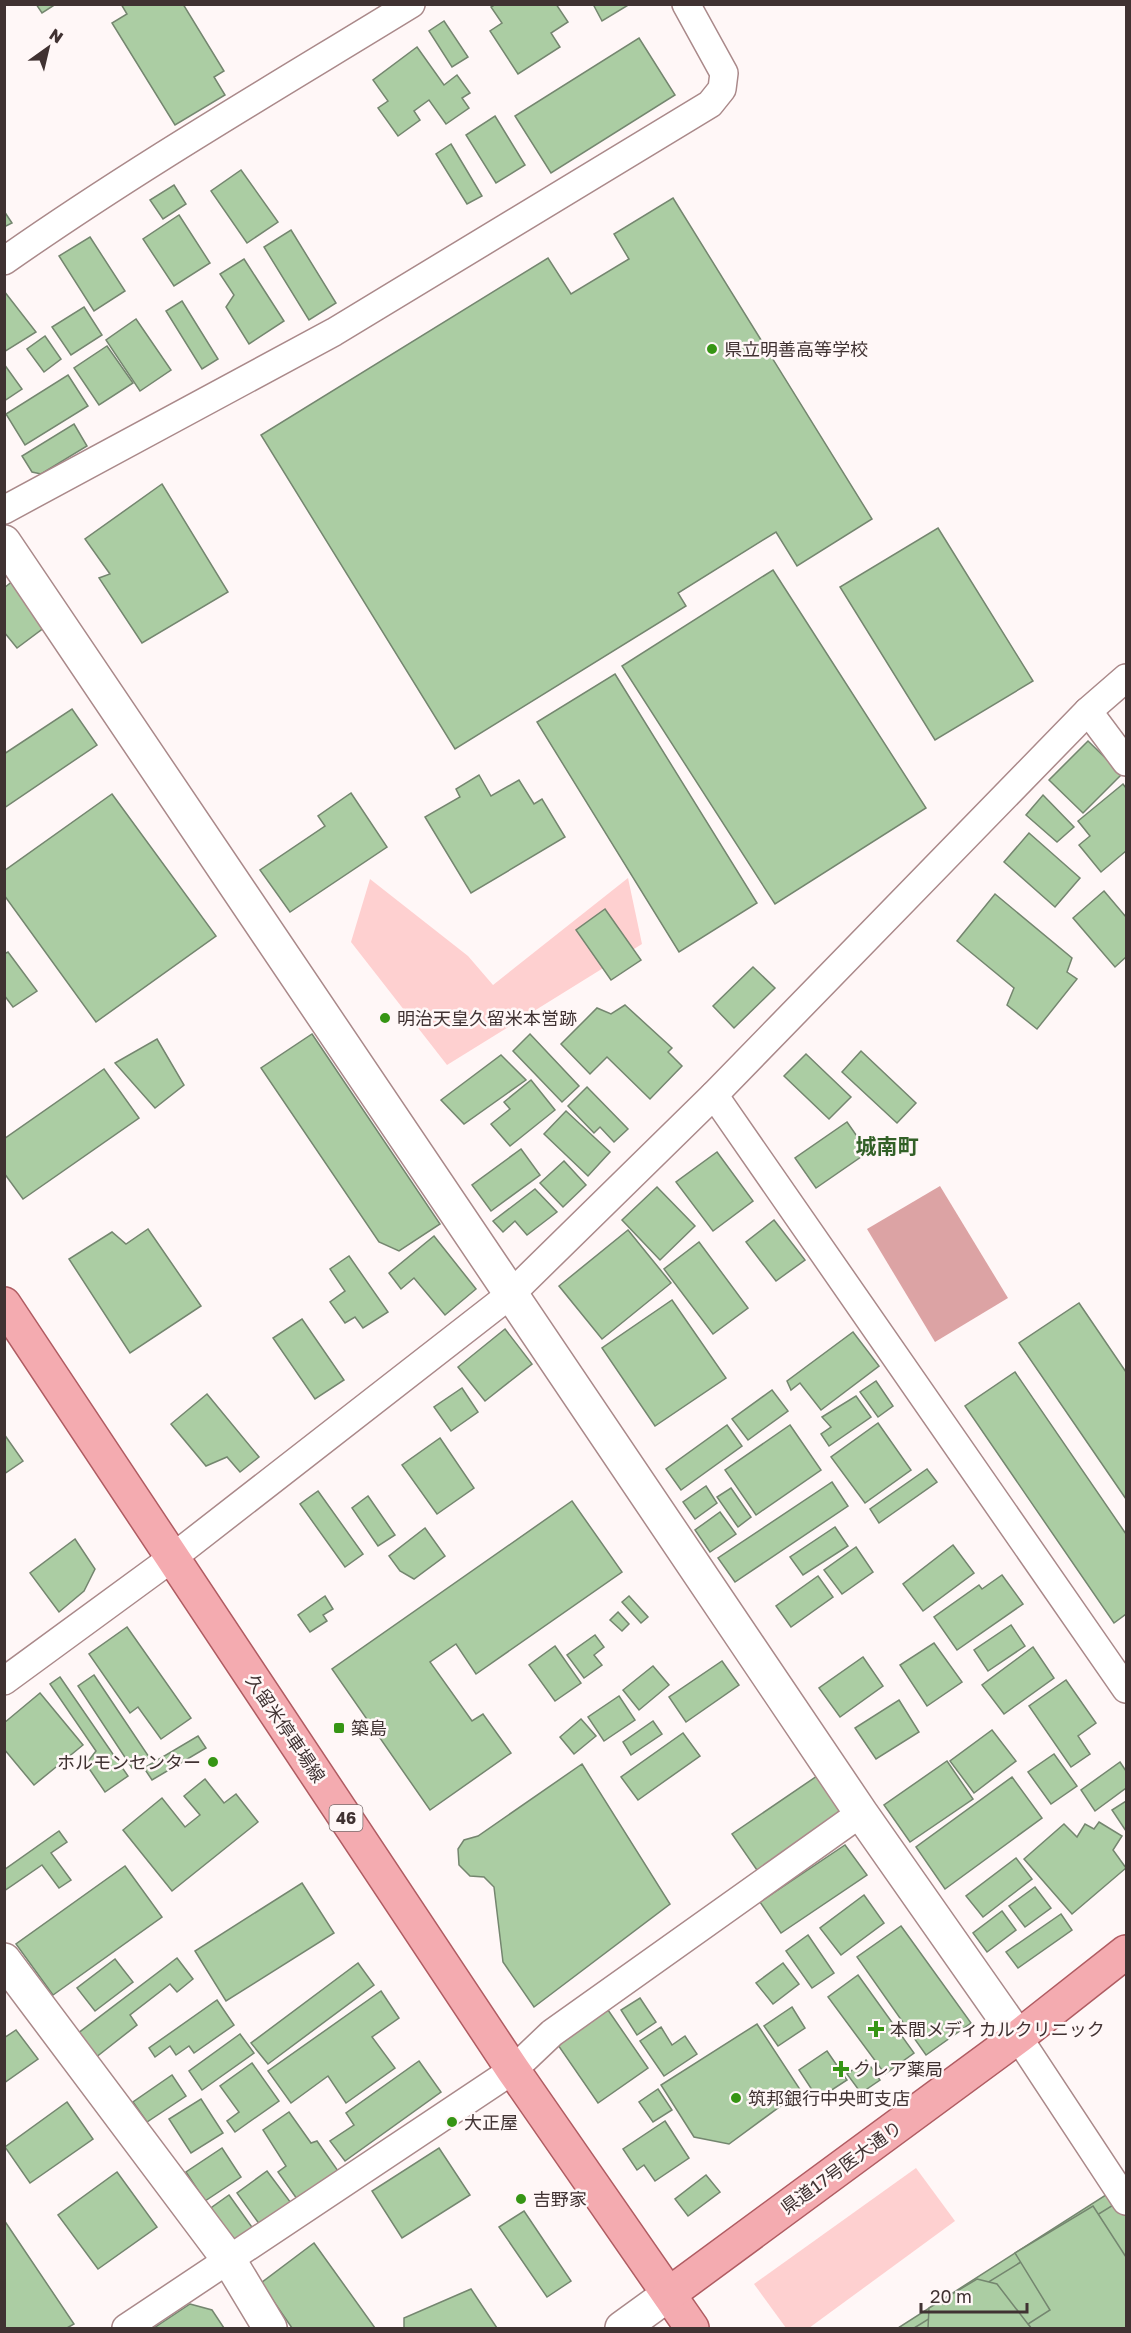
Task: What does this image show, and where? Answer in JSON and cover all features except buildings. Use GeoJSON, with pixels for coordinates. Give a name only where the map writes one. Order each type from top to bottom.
{"type":"FeatureCollection","features":[{"type":"Feature","properties":{"kind":"main road","name":"久留米停車場線"},"geometry":{"type":"LineString","coordinates":[[4,1304],[513,2070],[692,2328]]}},
{"type":"Feature","properties":{"kind":"main road","name":"県道17号医大通り"},"geometry":{"type":"LineString","coordinates":[[669,2294],[1018,2037],[1126,1952]]}},
{"type":"Feature","properties":{"kind":"street"},"geometry":{"type":"LineString","coordinates":[[4,261],[168,153],[411,4]]}},
{"type":"Feature","properties":{"kind":"street"},"geometry":{"type":"LineString","coordinates":[[4,510],[334,332],[710,104],[722,89],[724,73],[686,4]]}},
{"type":"Feature","properties":{"kind":"street"},"geometry":{"type":"LineString","coordinates":[[4,542],[861,1813],[1018,2037],[1126,2201]]}},
{"type":"Feature","properties":{"kind":"street"},"geometry":{"type":"LineString","coordinates":[[4,1681],[172,1558],[511,1294],[714,1095],[1088,711],[1126,678]]}},
{"type":"Feature","properties":{"kind":"street"},"geometry":{"type":"LineString","coordinates":[[1088,711],[1126,762]]}},
{"type":"Feature","properties":{"kind":"street"},"geometry":{"type":"LineString","coordinates":[[714,1095],[1126,1689]]}},
{"type":"Feature","properties":{"kind":"street"},"geometry":{"type":"LineString","coordinates":[[126,2328],[513,2070],[552,2033],[861,1813]]}},
{"type":"Feature","properties":{"kind":"street"},"geometry":{"type":"LineString","coordinates":[[4,1960],[229,2260],[270,2328]]}},
{"type":"Feature","properties":{"kind":"street"},"geometry":{"type":"LineString","coordinates":[[622,2328],[669,2294]]}},
{"type":"Feature","properties":{"kind":"shaded area"},"geometry":{"type":"Polygon","coordinates":[[[628,878],[642,944],[447,1065],[351,942],[370,879],[468,956],[493,985],[628,878]]]}},
{"type":"Feature","properties":{"kind":"shaded area"},"geometry":{"type":"Polygon","coordinates":[[[940,1186],[1008,1298],[935,1342],[867,1229],[940,1186]]]}},
{"type":"Feature","properties":{"kind":"shaded area"},"geometry":{"type":"Polygon","coordinates":[[[916,2168],[955,2221],[809,2328],[786,2328],[754,2284],[916,2168]]]}},
{"type":"Feature","properties":{"kind":"place","name":"県立明善高等学校"},"geometry":{"type":"Point","coordinates":[712,349]}},
{"type":"Feature","properties":{"kind":"place","name":"明治天皇久留米本営跡"},"geometry":{"type":"Point","coordinates":[385,1018]}},
{"type":"Feature","properties":{"kind":"place","name":"築島"},"geometry":{"type":"Point","coordinates":[339,1728]}},
{"type":"Feature","properties":{"kind":"place","name":"ホルモンセンター"},"geometry":{"type":"Point","coordinates":[213,1762]}},
{"type":"Feature","properties":{"kind":"place","name":"本間メディカルクリニック"},"geometry":{"type":"Point","coordinates":[876,2029]}},
{"type":"Feature","properties":{"kind":"place","name":"クレア薬局"},"geometry":{"type":"Point","coordinates":[841,2069]}},
{"type":"Feature","properties":{"kind":"place","name":"筑邦銀行中央町支店"},"geometry":{"type":"Point","coordinates":[736,2098]}},
{"type":"Feature","properties":{"kind":"place","name":"大正屋"},"geometry":{"type":"Point","coordinates":[452,2122]}},
{"type":"Feature","properties":{"kind":"place","name":"吉野家"},"geometry":{"type":"Point","coordinates":[521,2199]}},
{"type":"Feature","properties":{"kind":"district","name":"城南町"},"geometry":{"type":"Point","coordinates":[887,1146]}}]}
